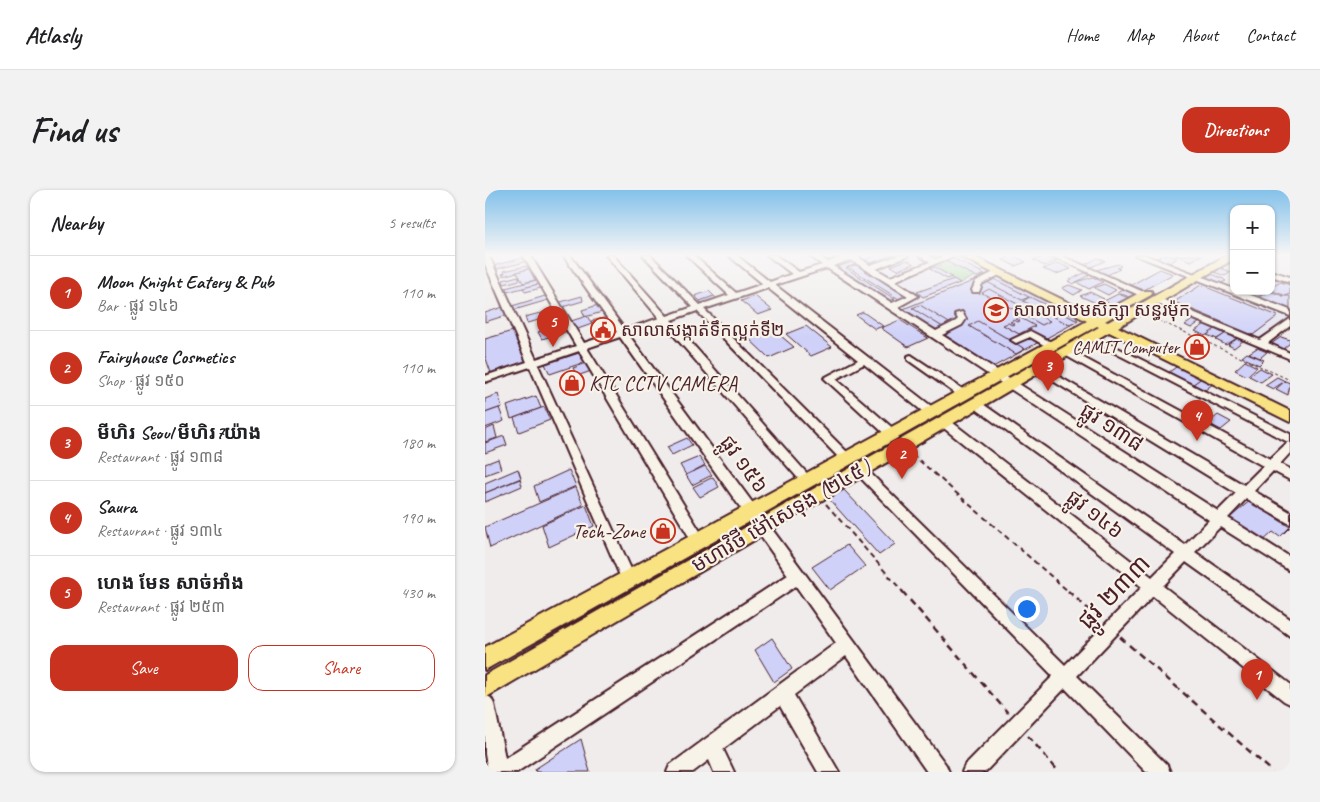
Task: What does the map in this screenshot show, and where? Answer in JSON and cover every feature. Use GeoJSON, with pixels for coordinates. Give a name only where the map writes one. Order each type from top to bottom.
{"type":"FeatureCollection","features":[{"type":"Feature","properties":{"kind":"main road"},"geometry":{"type":"LineString","coordinates":[[1019,282],[1290,405]]}},
{"type":"Feature","properties":{"kind":"main road"},"geometry":{"type":"LineString","coordinates":[[1031,282],[1290,417]]}},
{"type":"Feature","properties":{"kind":"main road","name":"មហាវិថី ម៉ៅសេទុង (២៤៥)"},"geometry":{"type":"LineString","coordinates":[[485,659],[699,541],[818,495],[1091,338],[1107,322],[1144,294],[1166,282]]}},
{"type":"Feature","properties":{"kind":"main road","name":"មហាវិថី ម៉ៅសេទុង (២៤៥)"},"geometry":{"type":"LineString","coordinates":[[485,687],[756,519],[807,481],[1051,346],[1138,311],[1187,282]]}},
{"type":"Feature","properties":{"kind":"street"},"geometry":{"type":"LineString","coordinates":[[497,282],[629,580]]}},
{"type":"Feature","properties":{"kind":"street"},"geometry":{"type":"LineString","coordinates":[[543,282],[699,541]]}},
{"type":"Feature","properties":{"kind":"street","name":"ផ្លូវ ១៥៦"},"geometry":{"type":"LineString","coordinates":[[585,282],[939,772]]}},
{"type":"Feature","properties":{"kind":"street"},"geometry":{"type":"LineString","coordinates":[[633,282],[807,481]]}},
{"type":"Feature","properties":{"kind":"street"},"geometry":{"type":"LineString","coordinates":[[673,282],[847,459]]}},
{"type":"Feature","properties":{"kind":"street"},"geometry":{"type":"LineString","coordinates":[[719,282],[735,296]]}},
{"type":"Feature","properties":{"kind":"street"},"geometry":{"type":"LineString","coordinates":[[765,282],[931,412]]}},
{"type":"Feature","properties":{"kind":"street"},"geometry":{"type":"LineString","coordinates":[[485,379],[777,282]]}},
{"type":"Feature","properties":{"kind":"street","name":"ផ្លូវ ១៣៨"},"geometry":{"type":"LineString","coordinates":[[854,282],[1290,565]]}},
{"type":"Feature","properties":{"kind":"street"},"geometry":{"type":"LineString","coordinates":[[891,306],[913,296],[893,282]]}},
{"type":"Feature","properties":{"kind":"street"},"geometry":{"type":"LineString","coordinates":[[976,290],[981,282]]}},
{"type":"Feature","properties":{"kind":"street"},"geometry":{"type":"LineString","coordinates":[[1116,282],[1144,294]]}},
{"type":"Feature","properties":{"kind":"street"},"geometry":{"type":"LineString","coordinates":[[1209,282],[1290,313]]}},
{"type":"Feature","properties":{"kind":"street"},"geometry":{"type":"LineString","coordinates":[[1156,300],[1290,356]]}},
{"type":"Feature","properties":{"kind":"street"},"geometry":{"type":"LineString","coordinates":[[935,335],[959,323],[962,319],[959,314]]}},
{"type":"Feature","properties":{"kind":"street"},"geometry":{"type":"LineString","coordinates":[[1261,344],[1290,322]]}},
{"type":"Feature","properties":{"kind":"street"},"geometry":{"type":"LineString","coordinates":[[1016,340],[1030,334],[1051,346]]}},
{"type":"Feature","properties":{"kind":"street"},"geometry":{"type":"LineString","coordinates":[[1091,338],[1290,439]]}},
{"type":"Feature","properties":{"kind":"street"},"geometry":{"type":"LineString","coordinates":[[1066,352],[1290,475]]}},
{"type":"Feature","properties":{"kind":"street"},"geometry":{"type":"LineString","coordinates":[[911,358],[963,394]]}},
{"type":"Feature","properties":{"kind":"street"},"geometry":{"type":"LineString","coordinates":[[865,360],[829,378],[892,434]]}},
{"type":"Feature","properties":{"kind":"street"},"geometry":{"type":"LineString","coordinates":[[1038,368],[1290,519]]}},
{"type":"Feature","properties":{"kind":"street"},"geometry":{"type":"LineString","coordinates":[[976,404],[1290,628]]}},
{"type":"Feature","properties":{"kind":"street","name":"ផ្លូវ ១៤៦"},"geometry":{"type":"LineString","coordinates":[[944,422],[1290,695]]}},
{"type":"Feature","properties":{"kind":"street","name":"ផ្លូវ ២៣៣"},"geometry":{"type":"LineString","coordinates":[[972,772],[1290,446]]}},
{"type":"Feature","properties":{"kind":"street"},"geometry":{"type":"LineString","coordinates":[[861,470],[1160,772]]}},
{"type":"Feature","properties":{"kind":"street"},"geometry":{"type":"LineString","coordinates":[[485,704],[499,772],[798,577]]}},
{"type":"Feature","properties":{"kind":"street"},"geometry":{"type":"LineString","coordinates":[[677,772],[847,645]]}},
{"type":"Feature","properties":{"kind":"street"},"geometry":{"type":"LineString","coordinates":[[783,693],[829,772]]}},
{"type":"Feature","properties":{"kind":"street"},"geometry":{"type":"LineString","coordinates":[[712,746],[724,772]]}},
{"type":"Feature","properties":{"kind":"path"},"geometry":{"type":"LineString","coordinates":[[1138,311],[1290,380]]}},
{"type":"Feature","properties":{"kind":"path"},"geometry":{"type":"LineString","coordinates":[[903,446],[1273,772]]}},
{"type":"Feature","properties":{"kind":"path"},"geometry":{"type":"LineString","coordinates":[[818,495],[1059,772]]}},
{"type":"Feature","properties":{"kind":"shaded area"},"geometry":{"type":"Polygon","coordinates":[[[860,282],[970,282],[903,309],[860,282]]]}},
{"type":"Feature","properties":{"kind":"shaded area"},"geometry":{"type":"Polygon","coordinates":[[[1196,282],[1222,282],[1230,285],[1230,295],[1256,295],[1290,308],[1290,327],[1265,348],[1161,304],[1196,282]]]}},
{"type":"Feature","properties":{"kind":"building"},"geometry":{"type":"Polygon","coordinates":[[[528,282],[538,282],[539,284],[507,292],[505,288],[528,282]]]}},
{"type":"Feature","properties":{"kind":"building"},"geometry":{"type":"Polygon","coordinates":[[[859,282],[868,282],[895,299],[888,301],[859,282]]]}},
{"type":"Feature","properties":{"kind":"building"},"geometry":{"type":"Polygon","coordinates":[[[872,282],[885,282],[911,298],[902,301],[872,282]]]}},
{"type":"Feature","properties":{"kind":"building"},"geometry":{"type":"Polygon","coordinates":[[[945,282],[960,283],[923,297],[917,292],[945,282]]]}},
{"type":"Feature","properties":{"kind":"building"},"geometry":{"type":"Polygon","coordinates":[[[970,282],[1011,282],[1075,315],[1078,321],[993,367],[903,309],[970,282]]]}},
{"type":"Feature","properties":{"kind":"building"},"geometry":{"type":"Polygon","coordinates":[[[987,282],[1000,282],[1029,297],[1022,300],[987,282]]]}},
{"type":"Feature","properties":{"kind":"building"},"geometry":{"type":"Polygon","coordinates":[[[1076,282],[1103,282],[1089,289],[1076,282]]]}},
{"type":"Feature","properties":{"kind":"building"},"geometry":{"type":"Polygon","coordinates":[[[1136,282],[1158,282],[1144,290],[1131,285],[1136,282]]]}},
{"type":"Feature","properties":{"kind":"building"},"geometry":{"type":"Polygon","coordinates":[[[1210,282],[1223,282],[1217,285],[1210,282]]]}},
{"type":"Feature","properties":{"kind":"building"},"geometry":{"type":"Polygon","coordinates":[[[1281,282],[1290,285],[1290,294],[1286,296],[1275,292],[1275,285],[1281,282]]]}},
{"type":"Feature","properties":{"kind":"building"},"geometry":{"type":"Polygon","coordinates":[[[539,284],[541,288],[525,292],[523,288],[539,284]]]}},
{"type":"Feature","properties":{"kind":"building"},"geometry":{"type":"Polygon","coordinates":[[[1104,284],[1116,290],[1108,295],[1094,288],[1104,284]]]}},
{"type":"Feature","properties":{"kind":"building"},"geometry":{"type":"Polygon","coordinates":[[[1069,285],[1082,290],[1074,295],[1062,288],[1069,285]]]}},
{"type":"Feature","properties":{"kind":"building"},"geometry":{"type":"Polygon","coordinates":[[[1201,285],[1278,316],[1253,335],[1174,302],[1201,285]]]}},
{"type":"Feature","properties":{"kind":"building"},"geometry":{"type":"Polygon","coordinates":[[[989,289],[1021,306],[1013,309],[982,293],[989,289]]]}},
{"type":"Feature","properties":{"kind":"building"},"geometry":{"type":"Polygon","coordinates":[[[1122,289],[1134,294],[1129,297],[1117,292],[1122,289]]]}},
{"type":"Feature","properties":{"kind":"building"},"geometry":{"type":"Polygon","coordinates":[[[709,291],[714,296],[700,301],[695,296],[709,291]]]}},
{"type":"Feature","properties":{"kind":"building"},"geometry":{"type":"Polygon","coordinates":[[[1090,292],[1104,299],[1096,303],[1080,296],[1090,292]]]}},
{"type":"Feature","properties":{"kind":"building"},"geometry":{"type":"Polygon","coordinates":[[[1275,293],[1290,296],[1290,313],[1256,299],[1262,295],[1275,295],[1275,293]]]}},
{"type":"Feature","properties":{"kind":"building"},"geometry":{"type":"Polygon","coordinates":[[[1118,294],[1129,298],[1114,306],[1104,301],[1118,294]]]}},
{"type":"Feature","properties":{"kind":"building"},"geometry":{"type":"Polygon","coordinates":[[[1244,295],[1260,295],[1253,299],[1244,295]]]}},
{"type":"Feature","properties":{"kind":"building"},"geometry":{"type":"Polygon","coordinates":[[[545,296],[548,300],[514,310],[512,306],[545,296]]]}},
{"type":"Feature","properties":{"kind":"building"},"geometry":{"type":"Polygon","coordinates":[[[582,296],[583,301],[559,308],[557,303],[582,296]]]}},
{"type":"Feature","properties":{"kind":"building"},"geometry":{"type":"Polygon","coordinates":[[[714,296],[719,300],[703,304],[700,301],[714,296]]]}},
{"type":"Feature","properties":{"kind":"building"},"geometry":{"type":"Polygon","coordinates":[[[755,296],[772,310],[758,315],[741,301],[755,296]]]}},
{"type":"Feature","properties":{"kind":"building"},"geometry":{"type":"Polygon","coordinates":[[[1030,297],[1078,321],[1070,325],[1023,301],[1030,297]]]}},
{"type":"Feature","properties":{"kind":"building"},"geometry":{"type":"Polygon","coordinates":[[[598,305],[602,312],[585,317],[582,310],[598,305]]]}},
{"type":"Feature","properties":{"kind":"building"},"geometry":{"type":"Polygon","coordinates":[[[920,305],[954,326],[946,329],[912,308],[920,305]]]}},
{"type":"Feature","properties":{"kind":"building"},"geometry":{"type":"Polygon","coordinates":[[[506,306],[510,314],[485,322],[485,313],[506,306]]]}},
{"type":"Feature","properties":{"kind":"building"},"geometry":{"type":"Polygon","coordinates":[[[1022,307],[1050,321],[1042,325],[1015,310],[1022,307]]]}},
{"type":"Feature","properties":{"kind":"building"},"geometry":{"type":"Polygon","coordinates":[[[557,309],[559,314],[544,318],[541,313],[557,309]]]}},
{"type":"Feature","properties":{"kind":"building"},"geometry":{"type":"Polygon","coordinates":[[[863,312],[883,326],[875,329],[856,315],[863,312]]]}},
{"type":"Feature","properties":{"kind":"building"},"geometry":{"type":"Polygon","coordinates":[[[540,313],[543,319],[527,323],[525,317],[540,313]]]}},
{"type":"Feature","properties":{"kind":"building"},"geometry":{"type":"Polygon","coordinates":[[[587,316],[592,324],[575,330],[571,321],[587,316]]]}},
{"type":"Feature","properties":{"kind":"building"},"geometry":{"type":"Polygon","coordinates":[[[607,317],[610,321],[594,326],[591,321],[607,317]]]}},
{"type":"Feature","properties":{"kind":"building"},"geometry":{"type":"Polygon","coordinates":[[[1019,317],[1035,326],[1019,334],[1003,325],[1008,323],[1012,325],[1014,324],[1010,322],[1014,320],[1020,321],[1016,319],[1019,317]]]}},
{"type":"Feature","properties":{"kind":"building"},"geometry":{"type":"Polygon","coordinates":[[[1194,319],[1200,322],[1191,328],[1185,325],[1194,319]]]}},
{"type":"Feature","properties":{"kind":"building"},"geometry":{"type":"Polygon","coordinates":[[[900,320],[928,338],[908,347],[881,328],[900,320]]]}},
{"type":"Feature","properties":{"kind":"building"},"geometry":{"type":"Polygon","coordinates":[[[978,321],[1025,349],[1016,354],[969,326],[978,321]]]}},
{"type":"Feature","properties":{"kind":"building"},"geometry":{"type":"Polygon","coordinates":[[[565,324],[568,331],[542,339],[538,332],[565,324]]]}},
{"type":"Feature","properties":{"kind":"building"},"geometry":{"type":"Polygon","coordinates":[[[1205,324],[1216,329],[1205,336],[1195,331],[1205,324]]]}},
{"type":"Feature","properties":{"kind":"building"},"geometry":{"type":"Polygon","coordinates":[[[768,325],[794,347],[769,358],[744,334],[768,325]]]}},
{"type":"Feature","properties":{"kind":"building","name":"សាលាសង្កាត់ទឹកល្អក់ទី២"},"geometry":{"type":"Polygon","coordinates":[[[606,326],[610,331],[599,335],[595,329],[606,326]]]}},
{"type":"Feature","properties":{"kind":"building"},"geometry":{"type":"Polygon","coordinates":[[[806,326],[832,347],[811,356],[786,334],[806,326]]]}},
{"type":"Feature","properties":{"kind":"building"},"geometry":{"type":"Polygon","coordinates":[[[1215,329],[1225,334],[1217,339],[1207,335],[1215,329]]]}},
{"type":"Feature","properties":{"kind":"building"},"geometry":{"type":"Polygon","coordinates":[[[516,330],[530,360],[491,373],[485,356],[485,339],[516,330]]]}},
{"type":"Feature","properties":{"kind":"building"},"geometry":{"type":"Polygon","coordinates":[[[1226,333],[1237,338],[1226,345],[1216,340],[1226,333]]]}},
{"type":"Feature","properties":{"kind":"building"},"geometry":{"type":"Polygon","coordinates":[[[1281,337],[1290,340],[1290,343],[1283,349],[1271,344],[1281,337]]]}},
{"type":"Feature","properties":{"kind":"building"},"geometry":{"type":"Polygon","coordinates":[[[1238,338],[1244,340],[1234,348],[1228,345],[1238,338]]]}},
{"type":"Feature","properties":{"kind":"building"},"geometry":{"type":"Polygon","coordinates":[[[1198,341],[1207,345],[1199,352],[1190,348],[1198,341]]]}},
{"type":"Feature","properties":{"kind":"building"},"geometry":{"type":"Polygon","coordinates":[[[1257,348],[1267,352],[1260,358],[1249,353],[1257,348]]]}},
{"type":"Feature","properties":{"kind":"building"},"geometry":{"type":"Polygon","coordinates":[[[582,352],[588,361],[550,374],[545,364],[582,352]]]}},
{"type":"Feature","properties":{"kind":"building"},"geometry":{"type":"Polygon","coordinates":[[[1247,353],[1264,360],[1259,365],[1242,357],[1247,353]]]}},
{"type":"Feature","properties":{"kind":"building"},"geometry":{"type":"Polygon","coordinates":[[[1245,361],[1257,367],[1247,376],[1235,370],[1245,361]]]}},
{"type":"Feature","properties":{"kind":"building"},"geometry":{"type":"Polygon","coordinates":[[[589,362],[594,370],[577,376],[573,368],[589,362]]]}},
{"type":"Feature","properties":{"kind":"building"},"geometry":{"type":"Polygon","coordinates":[[[1179,365],[1203,377],[1193,385],[1169,372],[1179,365]]]}},
{"type":"Feature","properties":{"kind":"building"},"geometry":{"type":"Polygon","coordinates":[[[1260,368],[1272,374],[1261,382],[1249,376],[1260,368]]]}},
{"type":"Feature","properties":{"kind":"building"},"geometry":{"type":"Polygon","coordinates":[[[1203,377],[1214,383],[1204,391],[1192,385],[1203,377]]]}},
{"type":"Feature","properties":{"kind":"building"},"geometry":{"type":"Polygon","coordinates":[[[1277,377],[1285,381],[1273,389],[1265,385],[1277,377]]]}},
{"type":"Feature","properties":{"kind":"building"},"geometry":{"type":"Polygon","coordinates":[[[1285,381],[1290,383],[1288,395],[1276,389],[1285,381]]]}},
{"type":"Feature","properties":{"kind":"building"},"geometry":{"type":"Polygon","coordinates":[[[498,394],[502,407],[485,413],[485,399],[498,394]]]}},
{"type":"Feature","properties":{"kind":"building"},"geometry":{"type":"Polygon","coordinates":[[[536,396],[541,408],[511,419],[507,406],[536,396]]]}},
{"type":"Feature","properties":{"kind":"building"},"geometry":{"type":"Polygon","coordinates":[[[544,407],[550,420],[519,432],[514,418],[544,407]]]}},
{"type":"Feature","properties":{"kind":"building"},"geometry":{"type":"Polygon","coordinates":[[[499,408],[504,421],[485,428],[485,413],[499,408]]]}},
{"type":"Feature","properties":{"kind":"building"},"geometry":{"type":"Polygon","coordinates":[[[1218,415],[1231,422],[1221,430],[1208,423],[1218,415]]]}},
{"type":"Feature","properties":{"kind":"building"},"geometry":{"type":"Polygon","coordinates":[[[494,426],[497,438],[485,442],[485,430],[494,426]]]}},
{"type":"Feature","properties":{"kind":"building"},"geometry":{"type":"Polygon","coordinates":[[[504,436],[507,445],[485,453],[485,443],[504,436]]]}},
{"type":"Feature","properties":{"kind":"building"},"geometry":{"type":"Polygon","coordinates":[[[687,438],[692,445],[672,455],[667,447],[687,438]]]}},
{"type":"Feature","properties":{"kind":"building"},"geometry":{"type":"Polygon","coordinates":[[[699,457],[705,465],[686,475],[680,465],[699,457]]]}},
{"type":"Feature","properties":{"kind":"building"},"geometry":{"type":"Polygon","coordinates":[[[498,459],[501,469],[485,475],[485,464],[498,459]]]}},
{"type":"Feature","properties":{"kind":"building"},"geometry":{"type":"Polygon","coordinates":[[[705,466],[712,475],[692,485],[686,475],[705,466]]]}},
{"type":"Feature","properties":{"kind":"building"},"geometry":{"type":"Polygon","coordinates":[[[518,469],[521,478],[485,493],[485,483],[518,469]]]}},
{"type":"Feature","properties":{"kind":"building"},"geometry":{"type":"Polygon","coordinates":[[[569,470],[576,486],[539,502],[534,486],[569,470]]]}},
{"type":"Feature","properties":{"kind":"building"},"geometry":{"type":"Polygon","coordinates":[[[713,477],[719,487],[700,497],[693,487],[713,477]]]}},
{"type":"Feature","properties":{"kind":"building"},"geometry":{"type":"Polygon","coordinates":[[[520,479],[522,486],[485,502],[485,493],[520,479]]]}},
{"type":"Feature","properties":{"kind":"building"},"geometry":{"type":"Polygon","coordinates":[[[576,487],[583,505],[490,548],[485,527],[576,487]]]}},
{"type":"Feature","properties":{"kind":"building"},"geometry":{"type":"Polygon","coordinates":[[[844,490],[895,544],[879,555],[829,499],[844,490]]]}},
{"type":"Feature","properties":{"kind":"building"},"geometry":{"type":"Polygon","coordinates":[[[1252,499],[1273,513],[1271,515],[1290,527],[1280,537],[1273,532],[1260,544],[1226,521],[1252,499]]]}},
{"type":"Feature","properties":{"kind":"building"},"geometry":{"type":"Polygon","coordinates":[[[586,505],[594,526],[549,547],[542,525],[586,505]]]}},
{"type":"Feature","properties":{"kind":"building"},"geometry":{"type":"Polygon","coordinates":[[[847,545],[865,566],[830,590],[812,567],[847,545]]]}},
{"type":"Feature","properties":{"kind":"building"},"geometry":{"type":"Polygon","coordinates":[[[772,638],[792,669],[774,682],[755,650],[772,638]]]}},
{"type":"Feature","properties":{"kind":"building"},"geometry":{"type":"Polygon","coordinates":[[[581,739],[590,772],[536,772],[535,769],[581,739]]]}},
{"type":"Feature","properties":{"kind":"place","name":"សាលាបឋមសិក្សា សន្ធរម៉ុក"},"geometry":{"type":"Point","coordinates":[996,310]}},
{"type":"Feature","properties":{"kind":"place","name":"សាលាសង្កាត់ទឹកល្អក់ទី២"},"geometry":{"type":"Point","coordinates":[603,330]}},
{"type":"Feature","properties":{"kind":"place","name":"ហេង មែន សាច់អាំង"},"geometry":{"type":"Point","coordinates":[553,347]}},
{"type":"Feature","properties":{"kind":"place","name":"CAMIT Computer"},"geometry":{"type":"Point","coordinates":[1197,347]}},
{"type":"Feature","properties":{"kind":"place","name":"KTC CCTV CAMERA"},"geometry":{"type":"Point","coordinates":[572,383]}},
{"type":"Feature","properties":{"kind":"place","name":"មីហិរ Seoul មីហិរ7យ៉ាង"},"geometry":{"type":"Point","coordinates":[1048,391]}},
{"type":"Feature","properties":{"kind":"place","name":"Saura"},"geometry":{"type":"Point","coordinates":[1197,441]}},
{"type":"Feature","properties":{"kind":"place","name":"Fairyhouse Cosmetics"},"geometry":{"type":"Point","coordinates":[902,479]}},
{"type":"Feature","properties":{"kind":"place","name":"Tech-Zone"},"geometry":{"type":"Point","coordinates":[663,531]}},
{"type":"Feature","properties":{"kind":"place","name":"Moon Knight Eatery & Pub"},"geometry":{"type":"Point","coordinates":[1257,700]}}]}
